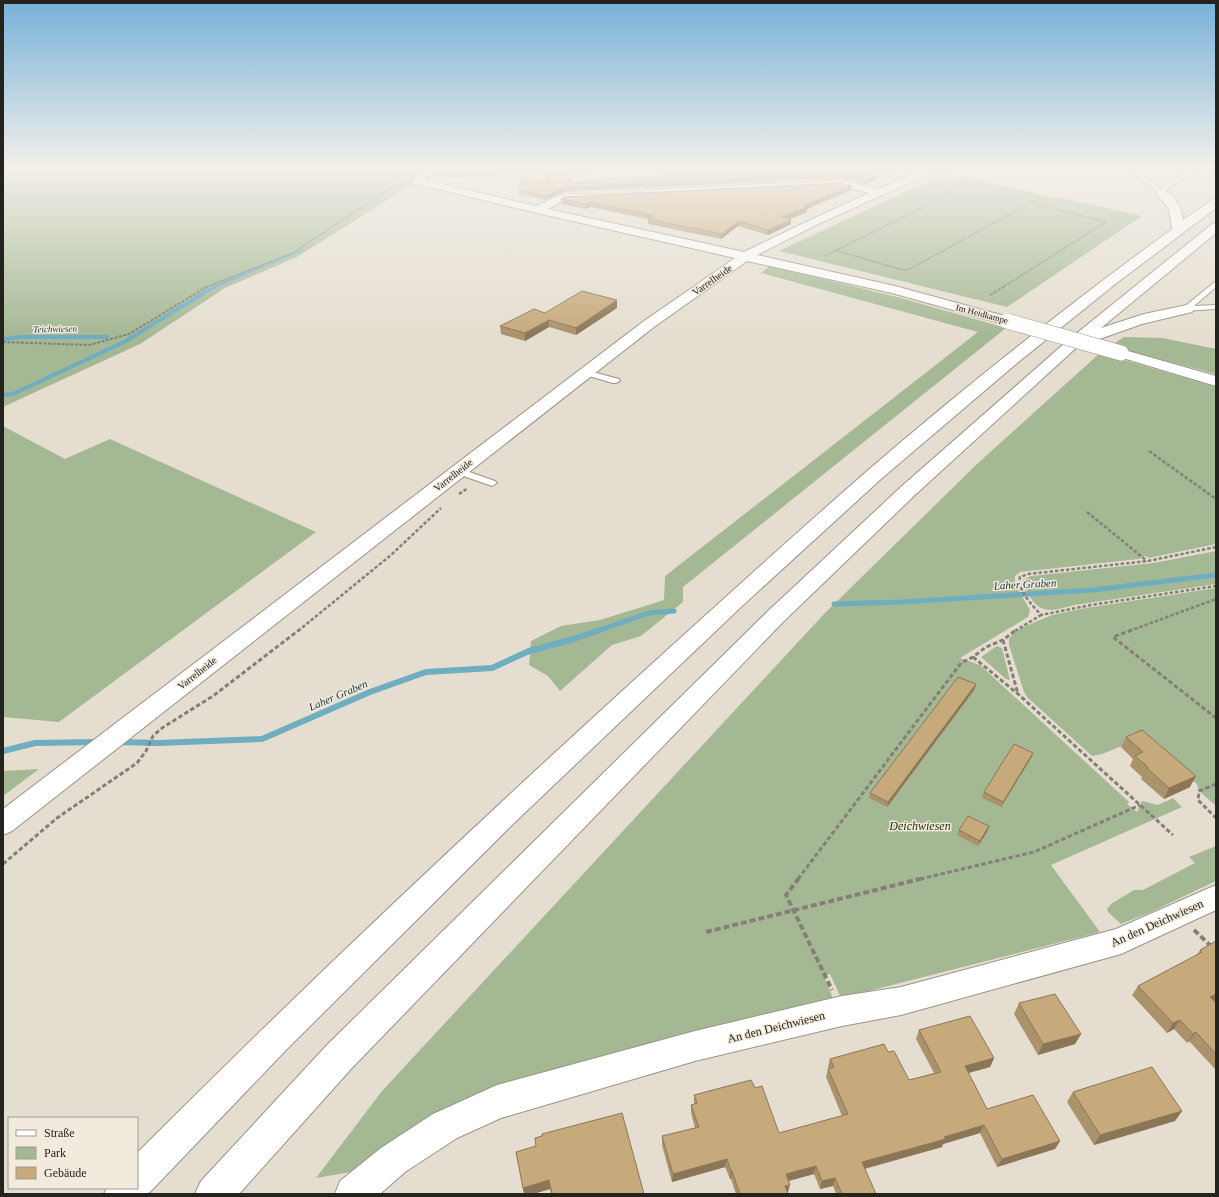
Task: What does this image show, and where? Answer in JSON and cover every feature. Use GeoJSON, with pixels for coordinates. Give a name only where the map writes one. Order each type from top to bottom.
{"type":"FeatureCollection","features":[{"type":"Feature","properties":{"kind":"highway"},"geometry":{"type":"LineString","coordinates":[[1178,225],[1178,230]]}},
{"type":"Feature","properties":{"kind":"highway"},"geometry":{"type":"LineString","coordinates":[[138,1178],[274,1039],[503,816],[733,602],[874,475],[1004,366],[1109,282],[1185,225]]}},
{"type":"Feature","properties":{"kind":"highway"},"geometry":{"type":"LineString","coordinates":[[214,1194],[339,1057],[774,617],[909,490],[1071,345],[1216,226]]}},
{"type":"Feature","properties":{"kind":"highway"},"geometry":{"type":"LineString","coordinates":[[1071,345],[1124,324],[1157,314],[1187,309]]}},
{"type":"Feature","properties":{"kind":"street","name":"Im Heidkampe"},"geometry":{"type":"LineString","coordinates":[[604,225],[895,290],[1216,381]]}},
{"type":"Feature","properties":{"kind":"street","name":"Varrelheide"},"geometry":{"type":"LineString","coordinates":[[3,824],[585,372],[649,324],[746,256],[811,225]]}},
{"type":"Feature","properties":{"kind":"street","name":"An den Deichwiesen"},"geometry":{"type":"LineString","coordinates":[[353,1194],[393,1160],[445,1126],[497,1102],[695,1046],[842,1011],[901,1001],[1121,941],[1216,897]]}},
{"type":"Feature","properties":{"kind":"lane"},"geometry":{"type":"LineString","coordinates":[[1187,309],[1216,283]]}},
{"type":"Feature","properties":{"kind":"lane"},"geometry":{"type":"LineString","coordinates":[[1187,309],[1216,307]]}},
{"type":"Feature","properties":{"kind":"lane"},"geometry":{"type":"LineString","coordinates":[[585,372],[616,381]]}},
{"type":"Feature","properties":{"kind":"lane"},"geometry":{"type":"LineString","coordinates":[[458,471],[492,483]]}},
{"type":"Feature","properties":{"kind":"path"},"geometry":{"type":"LineString","coordinates":[[3,342],[89,345],[129,334],[207,286],[293,253],[335,225]]}},
{"type":"Feature","properties":{"kind":"path"},"geometry":{"type":"LineString","coordinates":[[825,256],[887,225]]}},
{"type":"Feature","properties":{"kind":"path"},"geometry":{"type":"LineString","coordinates":[[835,250],[899,269],[908,270],[990,225]]}},
{"type":"Feature","properties":{"kind":"path"},"geometry":{"type":"LineString","coordinates":[[990,294],[1101,225]]}},
{"type":"Feature","properties":{"kind":"path"},"geometry":{"type":"LineString","coordinates":[[1149,451],[1216,499]]}},
{"type":"Feature","properties":{"kind":"path"},"geometry":{"type":"LineString","coordinates":[[456,496],[480,479]]}},
{"type":"Feature","properties":{"kind":"path"},"geometry":{"type":"LineString","coordinates":[[3,864],[57,818],[92,792],[137,763],[146,751],[153,736],[162,728],[213,696],[304,626],[391,555],[444,505]]}},
{"type":"Feature","properties":{"kind":"path"},"geometry":{"type":"LineString","coordinates":[[1087,512],[1148,561]]}},
{"type":"Feature","properties":{"kind":"path"},"geometry":{"type":"LineString","coordinates":[[1041,615],[1030,603],[1021,588],[1019,582],[1020,577],[1028,574],[1148,561],[1216,547]]}},
{"type":"Feature","properties":{"kind":"path"},"geometry":{"type":"LineString","coordinates":[[842,1011],[786,895],[961,663],[973,657],[986,647],[1003,640],[1021,626],[1041,615],[1091,605],[1216,586]]}},
{"type":"Feature","properties":{"kind":"path"},"geometry":{"type":"LineString","coordinates":[[1216,599],[1113,637],[1216,718]]}},
{"type":"Feature","properties":{"kind":"path"},"geometry":{"type":"LineString","coordinates":[[1003,640],[1018,694]]}},
{"type":"Feature","properties":{"kind":"path"},"geometry":{"type":"LineString","coordinates":[[973,657],[1018,694],[1173,835]]}},
{"type":"Feature","properties":{"kind":"path"},"geometry":{"type":"LineString","coordinates":[[1216,784],[1199,791],[1198,800],[1216,818]]}},
{"type":"Feature","properties":{"kind":"path"},"geometry":{"type":"LineString","coordinates":[[706,932],[767,918],[794,909],[1034,852],[1140,805]]}},
{"type":"Feature","properties":{"kind":"path"},"geometry":{"type":"LineString","coordinates":[[1178,914],[1216,951]]}},
{"type":"Feature","properties":{"kind":"green space"},"geometry":{"type":"Polygon","coordinates":[[[3,225],[348,225],[297,257],[225,288],[140,344],[3,407],[3,225]]]}},
{"type":"Feature","properties":{"kind":"green space"},"geometry":{"type":"Polygon","coordinates":[[[835,225],[1129,225],[1007,307],[779,251],[835,225]]]}},
{"type":"Feature","properties":{"kind":"green space"},"geometry":{"type":"Polygon","coordinates":[[[770,266],[901,298],[1006,328],[683,587],[683,602],[641,636],[612,645],[560,691],[548,676],[529,665],[531,641],[561,626],[600,620],[664,600],[665,576],[978,332],[761,273],[770,266]]]}},
{"type":"Feature","properties":{"kind":"green space"},"geometry":{"type":"Polygon","coordinates":[[[1124,337],[1163,338],[1216,349],[1216,374],[1110,346],[1124,337]]]}},
{"type":"Feature","properties":{"kind":"green space","name":"Deichwiesen"},"geometry":{"type":"Polygon","coordinates":[[[1100,353],[1216,387],[1216,544],[1149,558],[1145,556],[1139,559],[1020,572],[1015,576],[1015,584],[1030,610],[1028,617],[960,658],[980,665],[1129,802],[1127,804],[1137,812],[1142,801],[1158,805],[1173,798],[1182,807],[1051,865],[1100,932],[841,998],[830,974],[824,976],[834,1001],[501,1085],[448,1107],[397,1138],[357,1171],[316,1178],[382,1091],[824,614],[977,464],[1100,353]]]}},
{"type":"Feature","properties":{"kind":"green space"},"geometry":{"type":"Polygon","coordinates":[[[3,426],[65,459],[110,439],[316,532],[59,722],[3,717],[3,426]]]}},
{"type":"Feature","properties":{"kind":"green space"},"geometry":{"type":"Polygon","coordinates":[[[1216,551],[1216,584],[1075,605],[1056,610],[1045,609],[1035,603],[1026,591],[1023,580],[1031,576],[1153,563],[1216,551]]]}},
{"type":"Feature","properties":{"kind":"green space"},"geometry":{"type":"Polygon","coordinates":[[[1216,588],[1216,806],[1199,791],[1197,784],[1142,738],[1102,754],[1092,756],[1028,698],[1024,692],[1009,645],[1009,639],[1021,628],[1052,615],[1086,608],[1216,588]]]}},
{"type":"Feature","properties":{"kind":"green space"},"geometry":{"type":"Polygon","coordinates":[[[997,646],[1002,648],[1010,680],[1006,679],[981,657],[997,646]]]}},
{"type":"Feature","properties":{"kind":"green space"},"geometry":{"type":"Polygon","coordinates":[[[39,769],[3,796],[3,771],[39,769]]]}},
{"type":"Feature","properties":{"kind":"green space"},"geometry":{"type":"Polygon","coordinates":[[[1216,846],[1216,881],[1151,912],[1121,924],[1108,912],[1107,909],[1111,904],[1134,890],[1143,890],[1195,863],[1189,857],[1216,846]]]}},
{"type":"Feature","properties":{"kind":"building"},"geometry":{"type":"Polygon","coordinates":[[[677,225],[734,225],[722,234],[677,225]]]}},
{"type":"Feature","properties":{"kind":"building"},"geometry":{"type":"Polygon","coordinates":[[[751,225],[780,225],[768,230],[751,225]]]}},
{"type":"Feature","properties":{"kind":"building"},"geometry":{"type":"Polygon","coordinates":[[[582,291],[617,300],[576,328],[549,320],[525,333],[500,326],[534,309],[545,313],[582,291]]]}},
{"type":"Feature","properties":{"kind":"building"},"geometry":{"type":"Polygon","coordinates":[[[958,677],[976,684],[888,802],[870,793],[958,677]]]}},
{"type":"Feature","properties":{"kind":"building"},"geometry":{"type":"Polygon","coordinates":[[[1142,730],[1196,776],[1169,788],[1135,756],[1143,752],[1126,737],[1142,730]]]}},
{"type":"Feature","properties":{"kind":"building"},"geometry":{"type":"Polygon","coordinates":[[[1014,744],[1033,753],[1003,802],[984,792],[1014,744]]]}},
{"type":"Feature","properties":{"kind":"building"},"geometry":{"type":"Polygon","coordinates":[[[968,816],[989,826],[980,841],[959,830],[968,816]]]}},
{"type":"Feature","properties":{"kind":"building"},"geometry":{"type":"Polygon","coordinates":[[[1216,941],[1216,994],[1210,997],[1216,1003],[1216,1054],[1196,1032],[1193,1034],[1180,1020],[1173,1023],[1138,986],[1202,952],[1200,950],[1216,941]]]}},
{"type":"Feature","properties":{"kind":"building"},"geometry":{"type":"Polygon","coordinates":[[[1055,994],[1081,1034],[1043,1044],[1019,1003],[1055,994]]]}},
{"type":"Feature","properties":{"kind":"building"},"geometry":{"type":"Polygon","coordinates":[[[970,1016],[994,1058],[965,1066],[987,1109],[1033,1095],[1060,1141],[1002,1159],[984,1125],[944,1137],[946,1139],[862,1162],[876,1194],[842,1194],[835,1178],[822,1181],[816,1166],[786,1174],[790,1185],[785,1186],[788,1194],[740,1194],[727,1159],[673,1174],[662,1136],[699,1127],[691,1105],[697,1103],[694,1095],[751,1080],[755,1088],[762,1086],[779,1133],[848,1114],[828,1069],[834,1067],[830,1059],[884,1044],[888,1052],[894,1051],[909,1080],[941,1072],[919,1030],[970,1016]]]}},
{"type":"Feature","properties":{"kind":"building"},"geometry":{"type":"Polygon","coordinates":[[[1152,1067],[1182,1111],[1100,1135],[1073,1092],[1152,1067]]]}},
{"type":"Feature","properties":{"kind":"building"},"geometry":{"type":"Polygon","coordinates":[[[622,1113],[644,1194],[552,1194],[549,1180],[523,1188],[516,1152],[536,1146],[535,1138],[542,1136],[542,1134],[622,1113]]]}},
{"type":"Feature","properties":{"kind":"waterway"},"geometry":{"type":"LineString","coordinates":[[214,287],[302,250]]}},
{"type":"Feature","properties":{"kind":"waterway"},"geometry":{"type":"LineString","coordinates":[[3,395],[13,394],[124,342],[214,287]]}},
{"type":"Feature","properties":{"kind":"waterway","name":"Teichwiesen"},"geometry":{"type":"LineString","coordinates":[[3,339],[21,337],[107,337]]}},
{"type":"Feature","properties":{"kind":"waterway","name":"Laher Graben"},"geometry":{"type":"LineString","coordinates":[[834,604],[901,602],[1093,590],[1216,575]]}},
{"type":"Feature","properties":{"kind":"waterway","name":"Laher Graben"},"geometry":{"type":"LineString","coordinates":[[597,631],[649,613],[674,611]]}},
{"type":"Feature","properties":{"kind":"waterway","name":"Laher Graben"},"geometry":{"type":"LineString","coordinates":[[118,742],[158,743],[262,739],[370,692],[426,672],[492,668],[529,651],[574,639],[600,630]]}},
{"type":"Feature","properties":{"kind":"waterway","name":"Laher Graben"},"geometry":{"type":"LineString","coordinates":[[3,751],[35,743],[98,742]]}}]}
